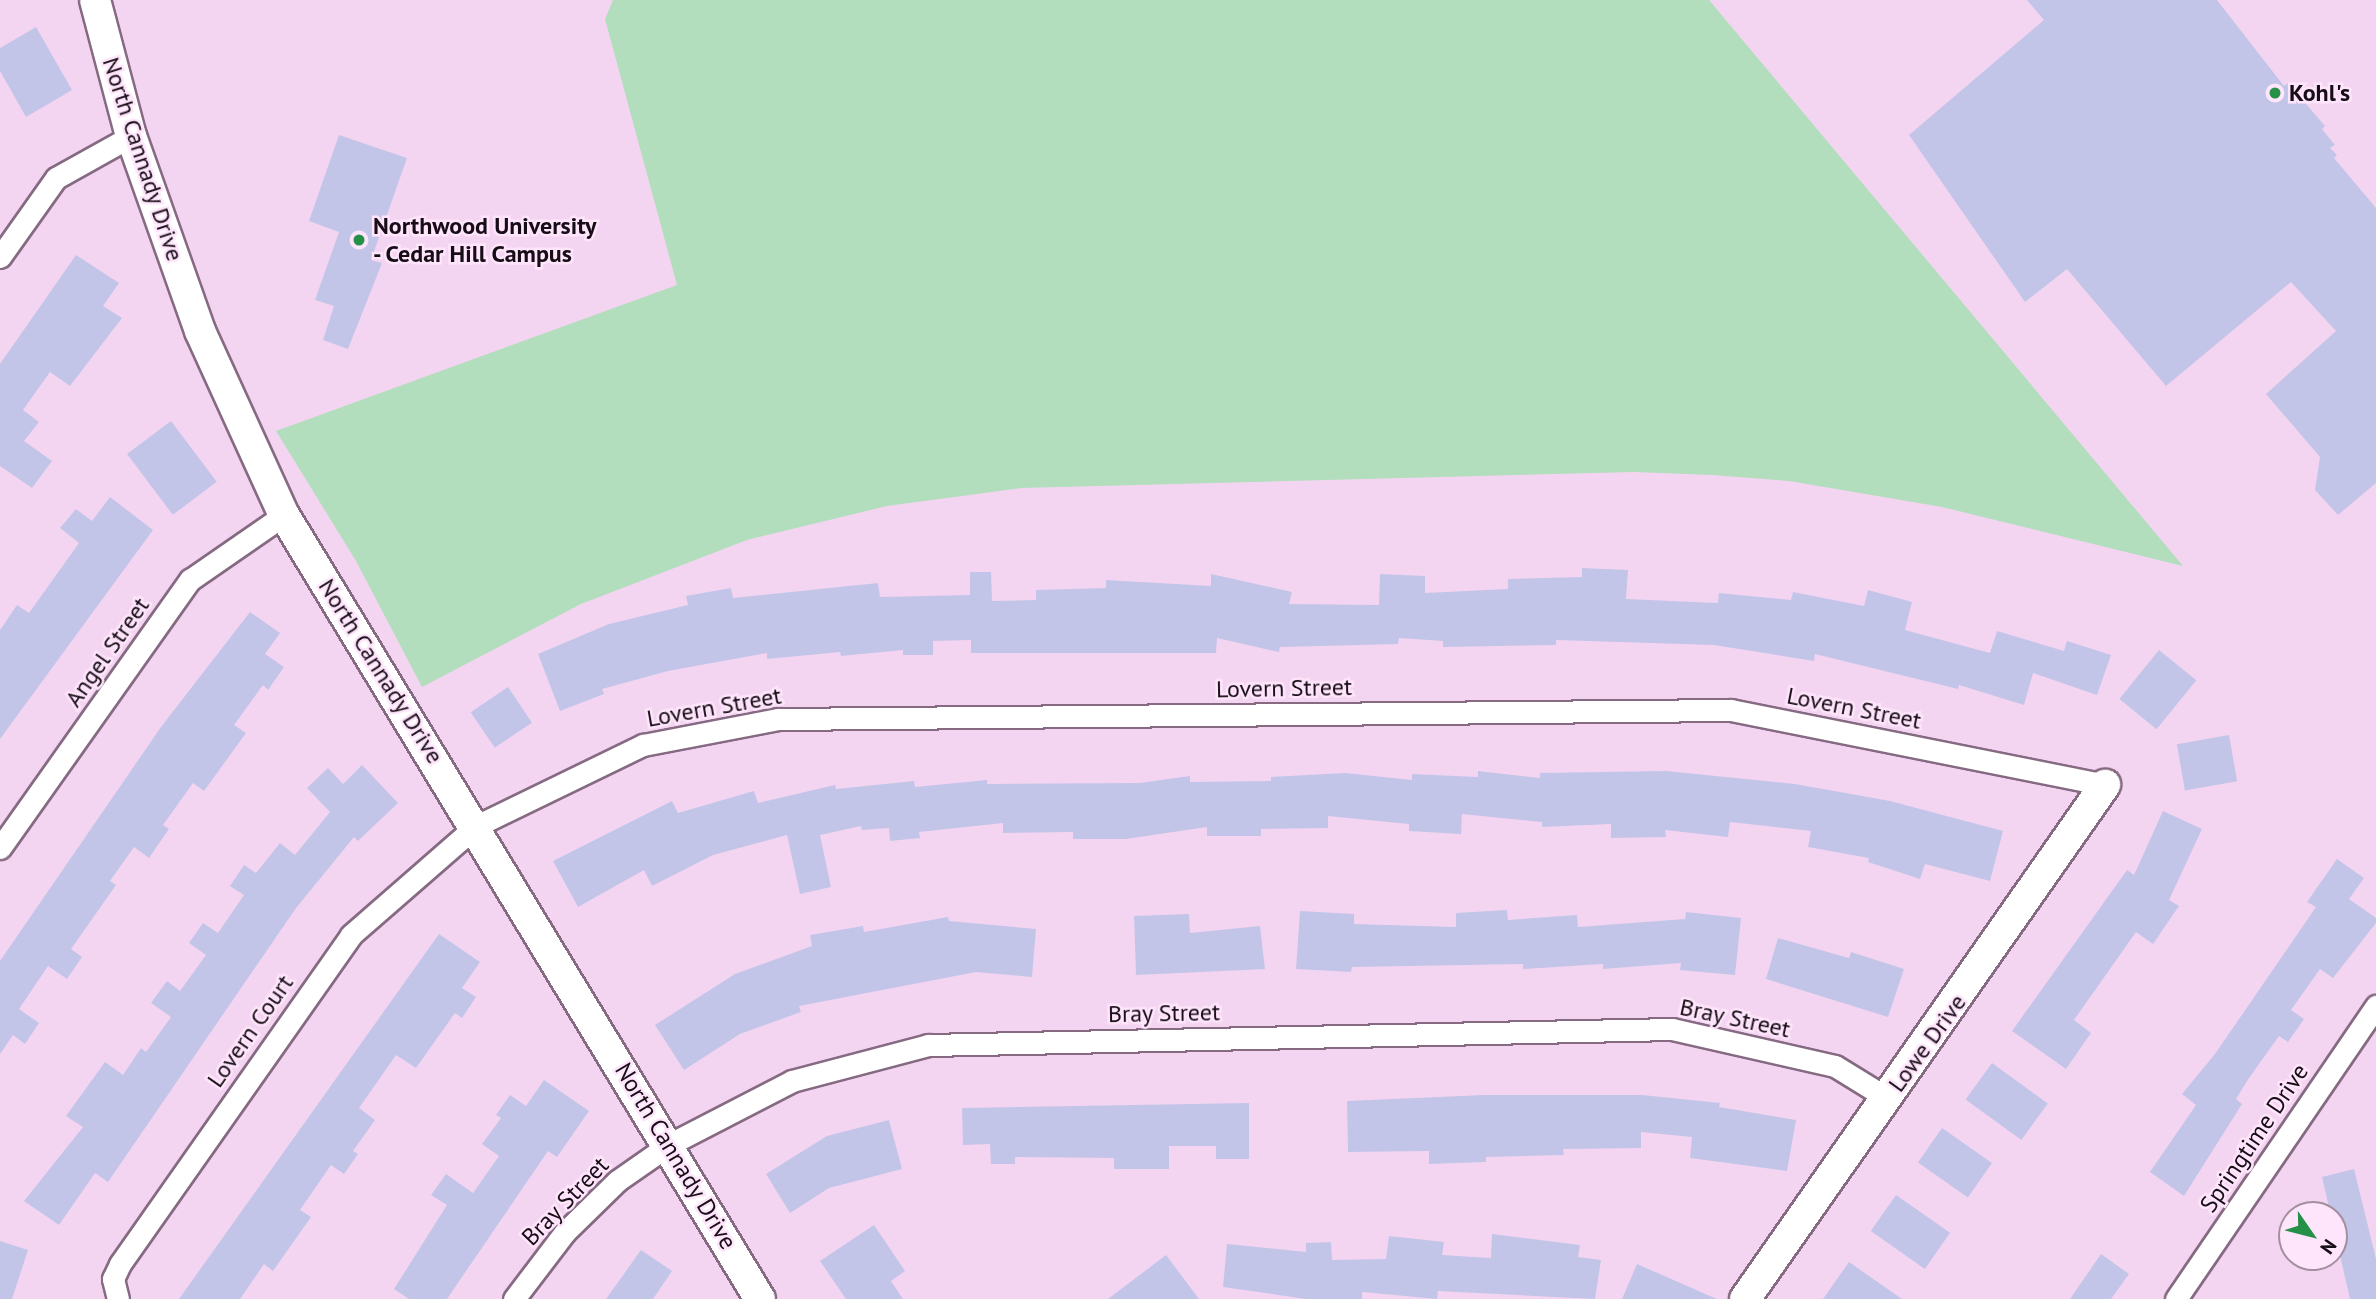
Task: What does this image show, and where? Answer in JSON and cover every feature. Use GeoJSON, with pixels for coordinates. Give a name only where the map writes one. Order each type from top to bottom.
{"type":"FeatureCollection","features":[{"type":"Feature","properties":{"kind":"street","name":"North Cannady Drive"},"geometry":{"type":"LineString","coordinates":[[95,0],[131,136],[200,331],[284,515],[670,1144],[760,1299]]}},
{"type":"Feature","properties":{"kind":"street"},"geometry":{"type":"LineString","coordinates":[[0,257],[56,178],[131,136]]}},
{"type":"Feature","properties":{"kind":"street","name":"Angel Street"},"geometry":{"type":"LineString","coordinates":[[0,848],[190,580],[284,515]]}},
{"type":"Feature","properties":{"kind":"street","name":"Lovern Street"},"geometry":{"type":"LineString","coordinates":[[476,826],[643,745],[778,719],[1731,710],[2105,785]]}},
{"type":"Feature","properties":{"kind":"street","name":"Lowe Drive"},"geometry":{"type":"LineString","coordinates":[[1745,1299],[2105,785]]}},
{"type":"Feature","properties":{"kind":"street","name":"Lovern Court"},"geometry":{"type":"LineString","coordinates":[[118,1299],[113,1279],[120,1264],[351,935],[476,826]]}},
{"type":"Feature","properties":{"kind":"street","name":"Springtime Drive"},"geometry":{"type":"LineString","coordinates":[[2176,1299],[2375,1012]]}},
{"type":"Feature","properties":{"kind":"street","name":"Bray Street"},"geometry":{"type":"LineString","coordinates":[[514,1299],[565,1232],[617,1181],[670,1144],[792,1081],[928,1045],[1672,1030],[1835,1066],[1887,1098]]}},
{"type":"Feature","properties":{"kind":"green space"},"geometry":{"type":"Polygon","coordinates":[[[613,0],[1709,0],[2183,566],[1942,507],[1789,481],[1712,475],[1634,472],[1021,488],[887,506],[747,540],[581,604],[422,687],[356,561],[276,431],[677,285],[605,19],[613,0]]]}},
{"type":"Feature","properties":{"kind":"building"},"geometry":{"type":"Polygon","coordinates":[[[2027,0],[2217,0],[2284,86],[2288,83],[2325,126],[2322,129],[2335,145],[2330,148],[2337,155],[2334,158],[2376,208],[2376,483],[2338,515],[2315,490],[2320,457],[2266,394],[2336,331],[2291,282],[2166,386],[2067,269],[2025,302],[1909,135],[2044,20],[2027,0]]]}},
{"type":"Feature","properties":{"kind":"building"},"geometry":{"type":"Polygon","coordinates":[[[36,27],[72,90],[26,117],[0,71],[0,48],[36,27]]]}},
{"type":"Feature","properties":{"kind":"building","name":"Northwood University - Cedar Hill Campus"},"geometry":{"type":"Polygon","coordinates":[[[339,135],[407,158],[371,260],[382,263],[348,349],[323,340],[334,306],[315,300],[339,232],[309,221],[339,135]]]}},
{"type":"Feature","properties":{"kind":"building"},"geometry":{"type":"Polygon","coordinates":[[[76,255],[119,283],[103,306],[122,318],[70,386],[50,372],[23,410],[39,422],[24,441],[52,461],[32,488],[0,466],[0,364],[76,255]]]}},
{"type":"Feature","properties":{"kind":"building"},"geometry":{"type":"Polygon","coordinates":[[[171,421],[217,482],[173,515],[127,454],[171,421]]]}},
{"type":"Feature","properties":{"kind":"building"},"geometry":{"type":"Polygon","coordinates":[[[110,497],[153,530],[0,739],[0,630],[17,605],[29,613],[79,543],[60,528],[76,509],[92,521],[110,497]]]}},
{"type":"Feature","properties":{"kind":"building"},"geometry":{"type":"Polygon","coordinates":[[[1582,568],[1628,570],[1626,599],[1718,603],[1719,593],[1791,600],[1793,592],[1864,606],[1868,590],[1912,602],[1905,630],[1990,653],[1997,631],[2064,651],[2067,641],[2111,655],[2097,695],[2033,673],[2024,705],[1959,685],[1958,689],[1815,654],[1814,661],[1714,645],[1556,640],[1556,645],[1443,647],[1443,641],[1399,638],[1398,644],[1280,647],[1279,652],[1217,638],[1216,653],[971,653],[971,640],[933,641],[933,655],[903,655],[903,650],[841,656],[840,652],[767,659],[767,653],[668,671],[602,689],[604,694],[560,711],[538,654],[609,624],[688,605],[686,596],[731,588],[733,598],[878,583],[880,597],[970,595],[970,572],[991,572],[992,601],[1036,600],[1036,590],[1106,588],[1106,580],[1211,586],[1211,574],[1292,592],[1289,604],[1379,605],[1380,574],[1425,576],[1425,593],[1508,589],[1508,579],[1582,577],[1582,568]]]}},
{"type":"Feature","properties":{"kind":"building"},"geometry":{"type":"Polygon","coordinates":[[[250,612],[280,633],[265,654],[284,667],[268,690],[263,685],[234,725],[246,733],[204,791],[193,783],[163,825],[169,829],[149,858],[134,847],[110,881],[116,885],[71,949],[82,957],[67,979],[48,966],[19,1009],[39,1023],[25,1044],[13,1035],[0,1054],[0,961],[161,727],[250,612]]]}},
{"type":"Feature","properties":{"kind":"building"},"geometry":{"type":"Polygon","coordinates":[[[2159,650],[2196,680],[2157,729],[2119,699],[2159,650]]]}},
{"type":"Feature","properties":{"kind":"building"},"geometry":{"type":"Polygon","coordinates":[[[508,687],[532,723],[495,748],[471,712],[508,687]]]}},
{"type":"Feature","properties":{"kind":"building"},"geometry":{"type":"Polygon","coordinates":[[[2229,735],[2237,781],[2185,790],[2177,744],[2229,735]]]}},
{"type":"Feature","properties":{"kind":"building"},"geometry":{"type":"Polygon","coordinates":[[[362,765],[398,803],[358,841],[354,837],[296,908],[108,1182],[95,1173],[59,1225],[24,1201],[83,1127],[66,1116],[105,1062],[123,1075],[141,1048],[146,1052],[171,1017],[151,1003],[167,981],[180,991],[206,955],[189,943],[203,923],[218,933],[244,895],[230,886],[244,865],[256,873],[280,843],[295,855],[330,812],[307,788],[328,768],[343,784],[362,765]]]}},
{"type":"Feature","properties":{"kind":"building"},"geometry":{"type":"Polygon","coordinates":[[[1478,771],[1540,778],[1540,773],[1666,771],[1795,784],[1890,801],[2003,831],[1990,881],[1925,864],[1920,879],[1868,862],[1869,858],[1808,847],[1811,831],[1730,822],[1728,837],[1665,830],[1666,837],[1611,838],[1611,824],[1542,827],[1542,822],[1462,814],[1461,834],[1409,831],[1409,824],[1328,816],[1328,828],[1261,829],[1261,836],[1207,836],[1207,827],[1126,839],[1073,839],[1073,832],[1003,833],[1003,823],[919,832],[920,838],[890,841],[889,828],[862,830],[861,826],[820,835],[831,887],[800,894],[787,835],[713,855],[652,886],[644,870],[578,907],[553,861],[672,801],[678,813],[754,791],[758,803],[835,785],[836,789],[914,781],[915,787],[987,780],[987,784],[1140,783],[1190,776],[1190,782],[1271,781],[1271,777],[1345,773],[1412,780],[1412,774],[1478,777],[1478,771]]]}},
{"type":"Feature","properties":{"kind":"building"},"geometry":{"type":"Polygon","coordinates":[[[2163,811],[2202,829],[2169,900],[2179,906],[2153,944],[2136,932],[2074,1020],[2091,1033],[2066,1069],[2012,1031],[2127,870],[2134,875],[2163,811]]]}},
{"type":"Feature","properties":{"kind":"building"},"geometry":{"type":"Polygon","coordinates":[[[2337,859],[2364,878],[2349,899],[2376,918],[2376,923],[2333,978],[2320,969],[2291,1010],[2304,1019],[2288,1042],[2279,1036],[2249,1078],[2236,1099],[2242,1104],[2184,1196],[2150,1172],[2196,1105],[2182,1094],[2215,1054],[2316,907],[2307,902],[2337,859]]]}},
{"type":"Feature","properties":{"kind":"building"},"geometry":{"type":"Polygon","coordinates":[[[1507,910],[1508,920],[1577,915],[1578,927],[1685,919],[1686,912],[1741,918],[1735,975],[1680,970],[1681,963],[1603,969],[1603,964],[1523,969],[1523,964],[1352,967],[1351,972],[1296,969],[1300,911],[1354,914],[1354,924],[1456,927],[1456,913],[1507,910]]]}},
{"type":"Feature","properties":{"kind":"building"},"geometry":{"type":"Polygon","coordinates":[[[1189,914],[1190,933],[1260,926],[1265,969],[1136,975],[1134,916],[1189,914]]]}},
{"type":"Feature","properties":{"kind":"building"},"geometry":{"type":"Polygon","coordinates":[[[948,917],[949,921],[1036,929],[1032,977],[976,972],[799,1006],[801,1012],[740,1034],[684,1070],[655,1025],[735,974],[812,946],[810,935],[863,926],[864,932],[948,917]]]}},
{"type":"Feature","properties":{"kind":"building"},"geometry":{"type":"Polygon","coordinates":[[[439,934],[480,962],[462,988],[476,997],[462,1018],[455,1013],[416,1068],[396,1055],[359,1108],[375,1120],[353,1151],[358,1154],[344,1174],[331,1165],[300,1210],[311,1217],[273,1271],[264,1264],[240,1299],[179,1299],[439,934]]]}},
{"type":"Feature","properties":{"kind":"building"},"geometry":{"type":"Polygon","coordinates":[[[1778,938],[1849,958],[1851,952],[1904,969],[1888,1017],[1766,979],[1778,938]]]}},
{"type":"Feature","properties":{"kind":"building"},"geometry":{"type":"Polygon","coordinates":[[[1992,1063],[2048,1104],[2021,1140],[1966,1099],[1992,1063]]]}},
{"type":"Feature","properties":{"kind":"building"},"geometry":{"type":"Polygon","coordinates":[[[544,1080],[589,1111],[557,1157],[548,1151],[447,1299],[409,1299],[394,1289],[447,1205],[431,1195],[446,1174],[473,1193],[499,1156],[482,1144],[501,1118],[496,1115],[510,1095],[526,1106],[544,1080]]]}},
{"type":"Feature","properties":{"kind":"building"},"geometry":{"type":"Polygon","coordinates":[[[1484,1095],[1642,1095],[1720,1103],[1719,1107],[1796,1120],[1787,1171],[1690,1158],[1692,1137],[1641,1132],[1641,1148],[1563,1149],[1564,1155],[1486,1157],[1486,1162],[1429,1164],[1429,1151],[1348,1152],[1347,1101],[1484,1095]]]}},
{"type":"Feature","properties":{"kind":"building"},"geometry":{"type":"Polygon","coordinates":[[[1249,1103],[1249,1159],[1216,1159],[1216,1146],[1169,1146],[1169,1169],[1114,1169],[1114,1158],[1015,1157],[1015,1164],[991,1164],[990,1144],[963,1145],[962,1108],[1249,1103]]]}},
{"type":"Feature","properties":{"kind":"building"},"geometry":{"type":"Polygon","coordinates":[[[889,1120],[902,1169],[829,1188],[790,1213],[766,1174],[827,1136],[889,1120]]]}},
{"type":"Feature","properties":{"kind":"building"},"geometry":{"type":"Polygon","coordinates":[[[1942,1128],[1992,1163],[1968,1197],[1918,1162],[1942,1128]]]}},
{"type":"Feature","properties":{"kind":"building"},"geometry":{"type":"Polygon","coordinates":[[[2354,1169],[2376,1259],[2376,1299],[2350,1299],[2344,1271],[2348,1271],[2348,1201],[2328,1201],[2322,1177],[2354,1169]]]}},
{"type":"Feature","properties":{"kind":"building"},"geometry":{"type":"Polygon","coordinates":[[[1896,1195],[1950,1233],[1925,1269],[1871,1231],[1896,1195]]]}},
{"type":"Feature","properties":{"kind":"building"},"geometry":{"type":"Polygon","coordinates":[[[874,1225],[905,1271],[891,1281],[903,1299],[846,1299],[820,1261],[874,1225]]]}},
{"type":"Feature","properties":{"kind":"building"},"geometry":{"type":"Polygon","coordinates":[[[1492,1234],[1580,1245],[1578,1257],[1601,1260],[1595,1299],[1438,1291],[1437,1299],[1362,1292],[1362,1299],[1306,1299],[1223,1287],[1227,1244],[1306,1252],[1306,1243],[1331,1242],[1332,1260],[1386,1259],[1389,1236],[1444,1242],[1442,1255],[1491,1258],[1492,1234]]]}},
{"type":"Feature","properties":{"kind":"building"},"geometry":{"type":"Polygon","coordinates":[[[0,1241],[28,1250],[12,1299],[0,1299],[0,1241]]]}},
{"type":"Feature","properties":{"kind":"building"},"geometry":{"type":"Polygon","coordinates":[[[641,1250],[672,1271],[653,1299],[606,1299],[641,1250]]]}},
{"type":"Feature","properties":{"kind":"building"},"geometry":{"type":"Polygon","coordinates":[[[2101,1254],[2129,1274],[2111,1299],[2070,1299],[2101,1254]]]}},
{"type":"Feature","properties":{"kind":"building"},"geometry":{"type":"Polygon","coordinates":[[[1166,1255],[1199,1299],[1108,1299],[1166,1255]]]}},
{"type":"Feature","properties":{"kind":"building"},"geometry":{"type":"Polygon","coordinates":[[[1849,1262],[1902,1299],[1823,1299],[1849,1262]]]}},
{"type":"Feature","properties":{"kind":"building"},"geometry":{"type":"Polygon","coordinates":[[[1637,1264],[1717,1299],[1622,1299],[1637,1264]]]}},
{"type":"Feature","properties":{"kind":"place","name":"Kohl's"},"geometry":{"type":"Point","coordinates":[2275,93]}},
{"type":"Feature","properties":{"kind":"place","name":"Northwood University - Cedar Hill Campus"},"geometry":{"type":"Point","coordinates":[359,240]}}]}
